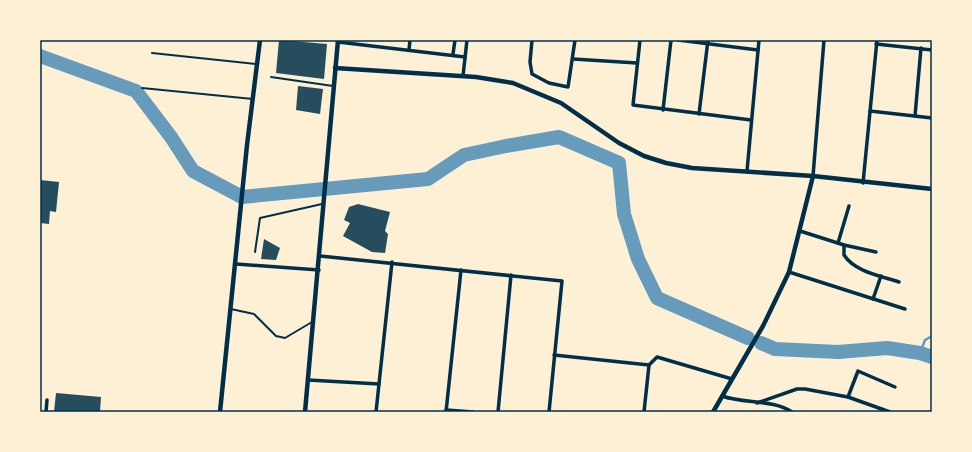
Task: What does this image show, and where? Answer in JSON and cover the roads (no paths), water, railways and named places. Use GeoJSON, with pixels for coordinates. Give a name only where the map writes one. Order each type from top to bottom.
{"type":"FeatureCollection","features":[{"type":"Feature","properties":{"kind":"street"},"geometry":{"type":"LineString","coordinates":[[220,412],[236,264],[239,220],[260,40]]}},
{"type":"Feature","properties":{"kind":"street"},"geometry":{"type":"LineString","coordinates":[[409,50],[410,40]]}},
{"type":"Feature","properties":{"kind":"street"},"geometry":{"type":"LineString","coordinates":[[453,54],[455,40]]}},
{"type":"Feature","properties":{"kind":"street"},"geometry":{"type":"LineString","coordinates":[[463,76],[468,40]]}},
{"type":"Feature","properties":{"kind":"street"},"geometry":{"type":"LineString","coordinates":[[532,40],[530,62],[532,74],[536,78],[549,83],[568,87],[575,40]]}},
{"type":"Feature","properties":{"kind":"street"},"geometry":{"type":"LineString","coordinates":[[640,40],[633,105],[751,120]]}},
{"type":"Feature","properties":{"kind":"street"},"geometry":{"type":"LineString","coordinates":[[663,110],[671,40]]}},
{"type":"Feature","properties":{"kind":"street"},"geometry":{"type":"LineString","coordinates":[[678,40],[708,42],[758,50]]}},
{"type":"Feature","properties":{"kind":"street"},"geometry":{"type":"LineString","coordinates":[[747,171],[759,40]]}},
{"type":"Feature","properties":{"kind":"street"},"geometry":{"type":"LineString","coordinates":[[713,412],[778,299],[789,272],[813,176],[824,40],[818,40]]}},
{"type":"Feature","properties":{"kind":"street"},"geometry":{"type":"LineString","coordinates":[[305,412],[319,270],[326,159],[338,41],[453,54],[465,57]]}},
{"type":"Feature","properties":{"kind":"street"},"geometry":{"type":"LineString","coordinates":[[699,114],[708,42]]}},
{"type":"Feature","properties":{"kind":"street"},"geometry":{"type":"LineString","coordinates":[[863,182],[876,42],[932,50]]}},
{"type":"Feature","properties":{"kind":"street"},"geometry":{"type":"LineString","coordinates":[[915,116],[921,48]]}},
{"type":"Feature","properties":{"kind":"street"},"geometry":{"type":"LineString","coordinates":[[573,59],[637,63]]}},
{"type":"Feature","properties":{"kind":"street"},"geometry":{"type":"LineString","coordinates":[[335,68],[463,76],[513,83],[560,103],[619,143],[644,156],[666,163],[692,168],[813,176],[932,189]]}},
{"type":"Feature","properties":{"kind":"street"},"geometry":{"type":"LineString","coordinates":[[870,111],[932,118]]}},
{"type":"Feature","properties":{"kind":"street"},"geometry":{"type":"LineString","coordinates":[[838,244],[849,206]]}},
{"type":"Feature","properties":{"kind":"street"},"geometry":{"type":"LineString","coordinates":[[800,231],[844,246],[876,252]]}},
{"type":"Feature","properties":{"kind":"street"},"geometry":{"type":"LineString","coordinates":[[844,246],[843,251],[846,258],[864,270],[899,282]]}},
{"type":"Feature","properties":{"kind":"street"},"geometry":{"type":"LineString","coordinates":[[320,256],[392,262],[562,281],[549,412]]}},
{"type":"Feature","properties":{"kind":"street"},"geometry":{"type":"LineString","coordinates":[[376,412],[392,262]]}},
{"type":"Feature","properties":{"kind":"street"},"geometry":{"type":"LineString","coordinates":[[236,264],[319,270]]}},
{"type":"Feature","properties":{"kind":"street"},"geometry":{"type":"LineString","coordinates":[[461,270],[446,411],[473,412]]}},
{"type":"Feature","properties":{"kind":"street"},"geometry":{"type":"LineString","coordinates":[[789,272],[905,309]]}},
{"type":"Feature","properties":{"kind":"street"},"geometry":{"type":"LineString","coordinates":[[498,412],[512,275]]}},
{"type":"Feature","properties":{"kind":"street"},"geometry":{"type":"LineString","coordinates":[[872,298],[881,276]]}},
{"type":"Feature","properties":{"kind":"street"},"geometry":{"type":"LineString","coordinates":[[554,355],[649,365]]}},
{"type":"Feature","properties":{"kind":"street"},"geometry":{"type":"LineString","coordinates":[[644,412],[649,365],[657,357],[732,379]]}},
{"type":"Feature","properties":{"kind":"street"},"geometry":{"type":"LineString","coordinates":[[848,397],[858,371],[895,387]]}},
{"type":"Feature","properties":{"kind":"street"},"geometry":{"type":"LineString","coordinates":[[308,380],[379,384]]}},
{"type":"Feature","properties":{"kind":"street"},"geometry":{"type":"LineString","coordinates":[[757,403],[801,388],[848,397],[890,412]]}},
{"type":"Feature","properties":{"kind":"street"},"geometry":{"type":"LineString","coordinates":[[722,396],[739,401],[775,405],[792,412]]}},
{"type":"Feature","properties":{"kind":"street"},"geometry":{"type":"LineString","coordinates":[[46,412],[47,400]]}},
{"type":"Feature","properties":{"kind":"lane"},"geometry":{"type":"LineString","coordinates":[[152,53],[258,65]]}},
{"type":"Feature","properties":{"kind":"lane"},"geometry":{"type":"LineString","coordinates":[[271,77],[333,86]]}},
{"type":"Feature","properties":{"kind":"lane"},"geometry":{"type":"LineString","coordinates":[[142,88],[254,99]]}},
{"type":"Feature","properties":{"kind":"lane"},"geometry":{"type":"LineString","coordinates":[[255,252],[260,218],[323,204]]}},
{"type":"Feature","properties":{"kind":"lane"},"geometry":{"type":"LineString","coordinates":[[231,309],[254,314],[276,336],[285,338],[314,320]]}},
{"type":"Feature","properties":{"kind":"waterway"},"geometry":{"type":"LineString","coordinates":[[40,56],[136,91],[171,137],[193,171],[242,197],[428,179],[464,155],[559,137],[619,163],[624,214],[638,259],[657,298],[748,338]]}},
{"type":"Feature","properties":{"kind":"waterway"},"geometry":{"type":"LineString","coordinates":[[932,328],[932,333]]}},
{"type":"Feature","properties":{"kind":"waterway"},"geometry":{"type":"LineString","coordinates":[[920,353],[925,340],[932,336]]}},
{"type":"Feature","properties":{"kind":"waterway"},"geometry":{"type":"LineString","coordinates":[[761,343],[775,349],[838,352],[887,348],[920,353],[932,357]]}}]}
